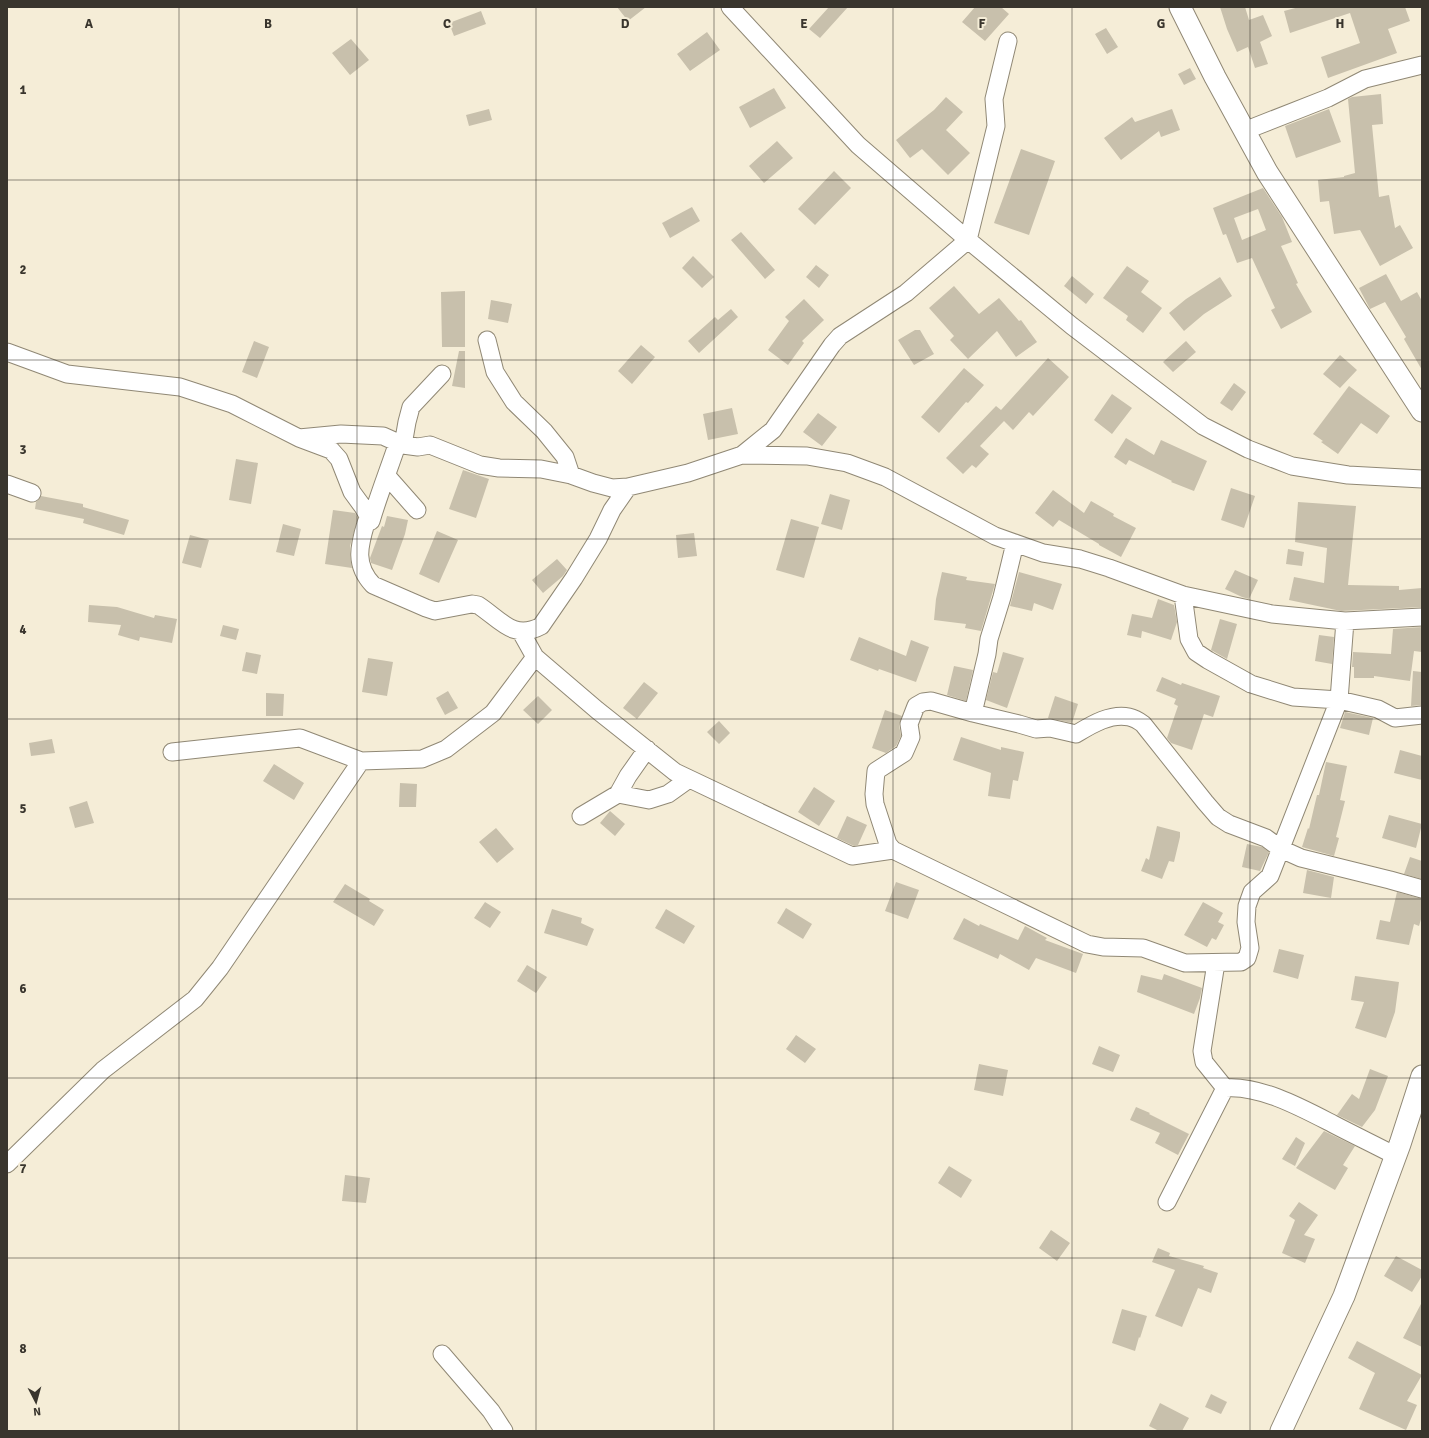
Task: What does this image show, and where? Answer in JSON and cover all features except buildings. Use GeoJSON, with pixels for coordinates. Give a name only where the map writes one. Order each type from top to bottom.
{"type":"FeatureCollection","features":[{"type":"Feature","properties":{"kind":"street"},"geometry":{"type":"LineString","coordinates":[[730,7],[858,145],[968,240],[1072,326],[1203,426],[1248,449],[1292,466],[1348,475],[1422,479]]}},
{"type":"Feature","properties":{"kind":"street"},"geometry":{"type":"LineString","coordinates":[[1180,7],[1211,70],[1266,172],[1422,411]]}},
{"type":"Feature","properties":{"kind":"street"},"geometry":{"type":"LineString","coordinates":[[299,438],[341,434],[383,436],[400,444],[418,447],[430,445],[480,465],[499,468],[541,469],[571,475],[612,488],[628,487],[688,474],[742,455],[773,430],[832,345],[840,336],[906,293],[968,240],[996,126],[994,99],[1008,40]]}},
{"type":"Feature","properties":{"kind":"street"},"geometry":{"type":"LineString","coordinates":[[1244,131],[1328,98],[1365,78],[1422,65]]}},
{"type":"Feature","properties":{"kind":"street"},"geometry":{"type":"LineString","coordinates":[[487,340],[495,372],[514,402],[544,431],[565,457],[571,475]]}},
{"type":"Feature","properties":{"kind":"street"},"geometry":{"type":"LineString","coordinates":[[7,352],[67,374],[180,387],[232,404],[299,438],[331,450],[339,459],[352,492],[364,507],[371,521]]}},
{"type":"Feature","properties":{"kind":"street"},"geometry":{"type":"LineString","coordinates":[[442,374],[411,407],[400,444],[381,488],[371,521],[366,523],[359,553],[361,565],[366,578],[373,584],[435,611],[472,604],[478,605],[511,629],[521,632],[534,630],[541,626],[578,571],[598,539],[612,510],[628,487]]}},
{"type":"Feature","properties":{"kind":"street"},"geometry":{"type":"LineString","coordinates":[[773,430],[779,456]]}},
{"type":"Feature","properties":{"kind":"street"},"geometry":{"type":"LineString","coordinates":[[742,455],[807,456],[847,463],[885,477],[995,536],[1043,552],[1080,559],[1109,568],[1183,595],[1272,614],[1345,621],[1422,617]]}},
{"type":"Feature","properties":{"kind":"street"},"geometry":{"type":"LineString","coordinates":[[387,476],[417,510]]}},
{"type":"Feature","properties":{"kind":"street"},"geometry":{"type":"LineString","coordinates":[[7,484],[32,493]]}},
{"type":"Feature","properties":{"kind":"street"},"geometry":{"type":"LineString","coordinates":[[973,713],[987,654],[989,639],[1002,596],[1015,543]]}},
{"type":"Feature","properties":{"kind":"street"},"geometry":{"type":"LineString","coordinates":[[1183,595],[1189,639],[1196,652],[1251,684],[1293,698],[1339,700],[1378,709],[1395,718],[1422,714]]}},
{"type":"Feature","properties":{"kind":"street"},"geometry":{"type":"LineString","coordinates":[[1345,621],[1339,700],[1281,849],[1270,876],[1252,892],[1247,906],[1246,922],[1250,948],[1246,958],[1241,962],[1185,963],[1143,948],[1103,947],[1087,944],[893,850],[888,844],[875,804],[874,794],[876,771],[904,753],[911,737],[909,724],[916,706],[923,702],[931,701],[1036,729],[1050,728],[1076,734],[1100,720],[1122,716],[1143,724],[1218,817],[1229,824],[1266,838],[1281,849],[1301,858],[1422,889]]}},
{"type":"Feature","properties":{"kind":"street"},"geometry":{"type":"LineString","coordinates":[[521,632],[535,657],[597,710],[675,772],[852,856],[893,850]]}},
{"type":"Feature","properties":{"kind":"street"},"geometry":{"type":"LineString","coordinates":[[172,752],[300,738],[361,761],[422,759],[446,749],[493,713],[535,657]]}},
{"type":"Feature","properties":{"kind":"street"},"geometry":{"type":"LineString","coordinates":[[581,816],[618,794],[646,749]]}},
{"type":"Feature","properties":{"kind":"street"},"geometry":{"type":"LineString","coordinates":[[7,1164],[104,1070],[195,999],[220,968],[361,761]]}},
{"type":"Feature","properties":{"kind":"street"},"geometry":{"type":"LineString","coordinates":[[618,794],[649,800],[668,794],[689,778]]}},
{"type":"Feature","properties":{"kind":"street"},"geometry":{"type":"LineString","coordinates":[[1216,963],[1202,1051],[1204,1062],[1225,1088]]}},
{"type":"Feature","properties":{"kind":"street"},"geometry":{"type":"LineString","coordinates":[[1281,1431],[1344,1296],[1396,1156],[1417,1096],[1422,1076]]}},
{"type":"Feature","properties":{"kind":"street"},"geometry":{"type":"LineString","coordinates":[[1225,1088],[1237,1087],[1277,1097],[1303,1108],[1396,1156]]}},
{"type":"Feature","properties":{"kind":"street"},"geometry":{"type":"LineString","coordinates":[[1167,1202],[1225,1088]]}},
{"type":"Feature","properties":{"kind":"street"},"geometry":{"type":"LineString","coordinates":[[442,1354],[491,1411],[504,1431]]}}]}
